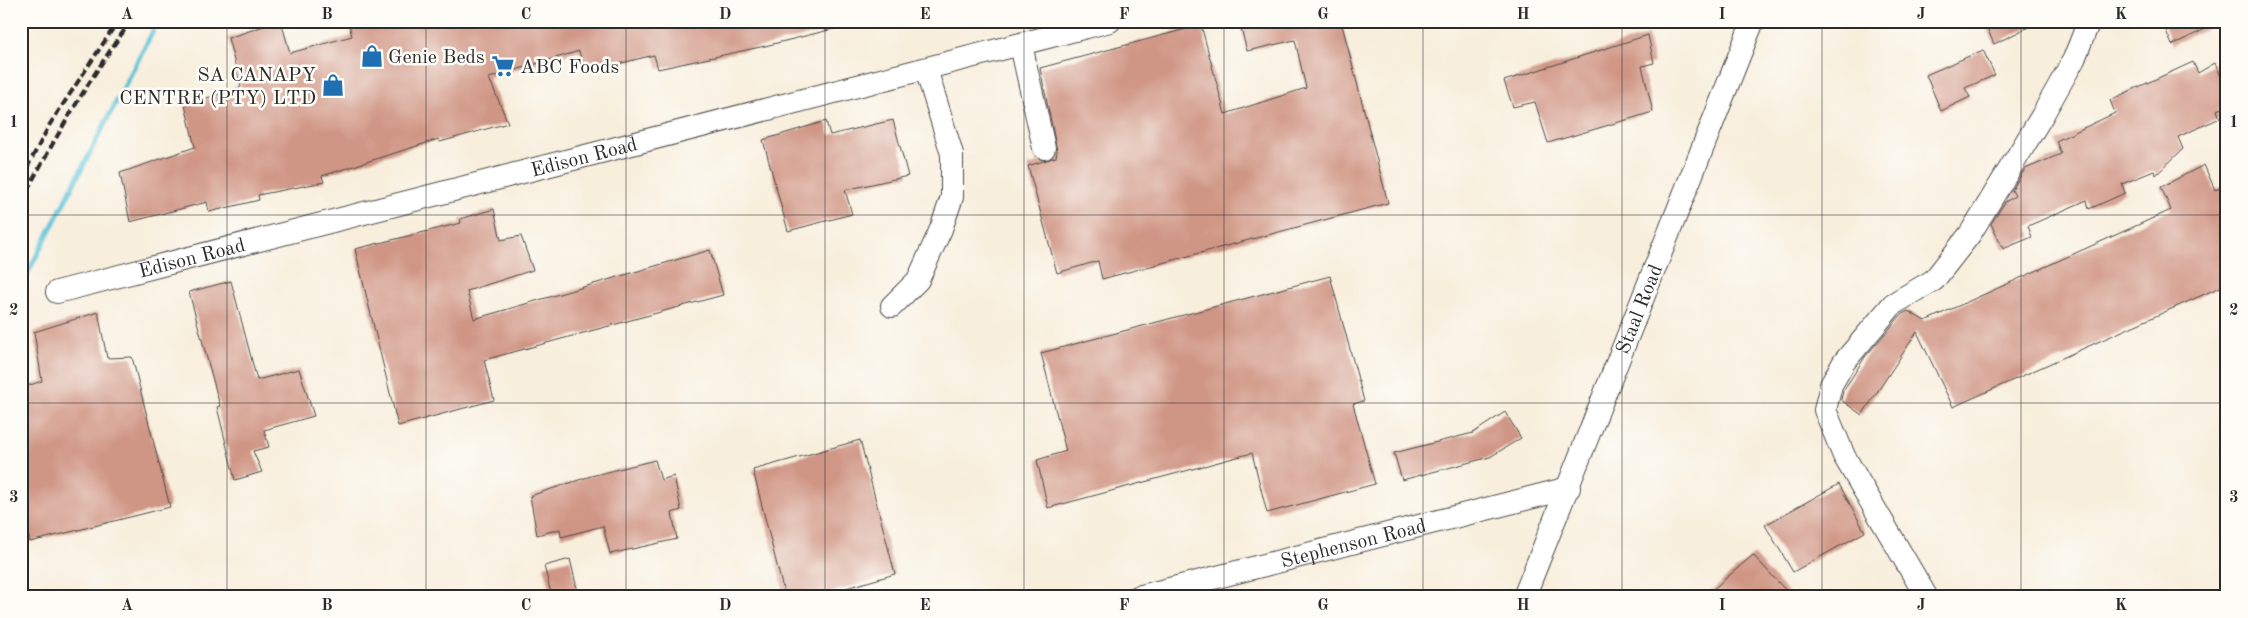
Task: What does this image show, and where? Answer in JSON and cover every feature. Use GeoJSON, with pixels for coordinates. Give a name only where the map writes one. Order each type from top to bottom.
{"type":"FeatureCollection","features":[{"type":"Feature","properties":{"kind":"street","name":"Edison Road"},"geometry":{"type":"LineString","coordinates":[[57,292],[1110,21]]}},
{"type":"Feature","properties":{"kind":"street","name":"Staal Road"},"geometry":{"type":"LineString","coordinates":[[1524,597],[1569,488],[1753,21]]}},
{"type":"Feature","properties":{"kind":"street"},"geometry":{"type":"LineString","coordinates":[[1926,596],[1844,456],[1825,410],[1830,385],[1844,362],[1894,304],[1934,280],[1970,234],[2042,116],[2074,59],[2089,21]]}},
{"type":"Feature","properties":{"kind":"street"},"geometry":{"type":"LineString","coordinates":[[1020,44],[1044,148]]}},
{"type":"Feature","properties":{"kind":"street"},"geometry":{"type":"LineString","coordinates":[[892,306],[918,280],[941,229],[952,197],[952,154],[926,69]]}},
{"type":"Feature","properties":{"kind":"street","name":"Stephenson Road"},"geometry":{"type":"LineString","coordinates":[[1138,597],[1569,488]]}},
{"type":"Feature","properties":{"kind":"building"},"geometry":{"type":"Polygon","coordinates":[[[281,21],[290,53],[352,36],[348,21],[844,21],[845,26],[765,46],[658,69],[654,55],[585,72],[579,51],[489,78],[508,123],[440,142],[439,139],[322,176],[324,182],[258,195],[259,200],[209,212],[207,202],[130,222],[120,173],[195,147],[185,105],[241,87],[228,38],[281,21]]]}},
{"type":"Feature","properties":{"kind":"building"},"geometry":{"type":"Polygon","coordinates":[[[1239,21],[1341,21],[1388,203],[1102,279],[1098,261],[1057,273],[1028,166],[1056,157],[1057,151],[1040,68],[1201,25],[1225,114],[1306,88],[1295,40],[1247,51],[1239,21]]]}},
{"type":"Feature","properties":{"kind":"building"},"geometry":{"type":"Polygon","coordinates":[[[1984,21],[2041,21],[1994,44],[1984,21]]]}},
{"type":"Feature","properties":{"kind":"building"},"geometry":{"type":"Polygon","coordinates":[[[2162,21],[2222,21],[2172,45],[2162,21]]]}},
{"type":"Feature","properties":{"kind":"building"},"geometry":{"type":"Polygon","coordinates":[[[1648,35],[1654,63],[1642,66],[1653,112],[1548,143],[1535,102],[1513,107],[1504,81],[1648,35]]]}},
{"type":"Feature","properties":{"kind":"building"},"geometry":{"type":"Polygon","coordinates":[[[1983,50],[1995,75],[1965,88],[1970,97],[1941,111],[1926,75],[1983,50]]]}},
{"type":"Feature","properties":{"kind":"building"},"geometry":{"type":"Polygon","coordinates":[[[2193,62],[2198,73],[2215,63],[2227,89],[2227,106],[2217,110],[2220,118],[2178,137],[2183,149],[2156,175],[2154,171],[2122,184],[2125,193],[2089,209],[2087,200],[2028,226],[2032,237],[2003,249],[1991,224],[2005,202],[2015,196],[2012,190],[2025,169],[2061,154],[2056,141],[2115,113],[2110,100],[2193,62]]]}},
{"type":"Feature","properties":{"kind":"building"},"geometry":{"type":"Polygon","coordinates":[[[893,120],[908,176],[845,190],[852,214],[788,231],[763,140],[826,121],[830,135],[893,120]]]}},
{"type":"Feature","properties":{"kind":"building"},"geometry":{"type":"Polygon","coordinates":[[[2204,165],[2215,190],[2227,185],[2227,284],[1953,407],[1917,332],[1862,415],[1841,400],[1843,391],[1865,357],[1902,314],[1908,311],[1925,321],[2171,210],[2161,187],[2204,165]]]}},
{"type":"Feature","properties":{"kind":"building"},"geometry":{"type":"Polygon","coordinates":[[[494,209],[501,240],[521,236],[533,270],[467,291],[474,319],[710,250],[723,295],[484,360],[494,400],[398,426],[355,249],[461,223],[460,219],[494,209]]]}},
{"type":"Feature","properties":{"kind":"building"},"geometry":{"type":"Polygon","coordinates":[[[1330,276],[1364,401],[1353,404],[1375,484],[1267,513],[1252,453],[1048,508],[1037,460],[1066,451],[1041,353],[1330,276]]]}},
{"type":"Feature","properties":{"kind":"building"},"geometry":{"type":"Polygon","coordinates":[[[231,281],[257,380],[299,369],[314,416],[264,430],[269,447],[253,451],[262,472],[235,480],[217,407],[220,406],[189,292],[231,281]]]}},
{"type":"Feature","properties":{"kind":"building"},"geometry":{"type":"Polygon","coordinates":[[[98,312],[107,358],[132,357],[170,507],[30,542],[21,507],[21,388],[42,381],[34,332],[98,312]]]}},
{"type":"Feature","properties":{"kind":"building"},"geometry":{"type":"Polygon","coordinates":[[[1505,412],[1521,438],[1490,457],[1402,480],[1394,453],[1473,433],[1505,412]]]}},
{"type":"Feature","properties":{"kind":"building"},"geometry":{"type":"Polygon","coordinates":[[[860,440],[895,574],[815,597],[785,597],[753,470],[860,440]]]}},
{"type":"Feature","properties":{"kind":"building"},"geometry":{"type":"Polygon","coordinates":[[[655,460],[661,480],[674,476],[681,510],[672,513],[677,539],[610,554],[603,526],[561,537],[560,529],[537,535],[530,496],[591,476],[655,460]]]}},
{"type":"Feature","properties":{"kind":"building"},"geometry":{"type":"Polygon","coordinates":[[[1839,484],[1865,532],[1793,572],[1765,525],[1839,484]]]}},
{"type":"Feature","properties":{"kind":"building"},"geometry":{"type":"Polygon","coordinates":[[[1753,555],[1792,597],[1704,597],[1753,555]]]}},
{"type":"Feature","properties":{"kind":"building"},"geometry":{"type":"Polygon","coordinates":[[[570,559],[579,597],[552,597],[544,566],[570,559]]]}},
{"type":"Feature","properties":{"kind":"waterway"},"geometry":{"type":"LineString","coordinates":[[21,286],[153,31],[156,21]]}},
{"type":"Feature","properties":{"kind":"railway"},"geometry":{"type":"LineString","coordinates":[[21,179],[50,124],[118,21]]}},
{"type":"Feature","properties":{"kind":"railway"},"geometry":{"type":"LineString","coordinates":[[21,201],[87,87],[131,21]]}},
{"type":"Feature","properties":{"kind":"place","name":"Genie Beds"},"geometry":{"type":"Point","coordinates":[372,56]}},
{"type":"Feature","properties":{"kind":"place","name":"ABC Foods"},"geometry":{"type":"Point","coordinates":[503,66]}},
{"type":"Feature","properties":{"kind":"place","name":"SA CANAPY CENTRE (PTY) LTD"},"geometry":{"type":"Point","coordinates":[333,85]}}]}
